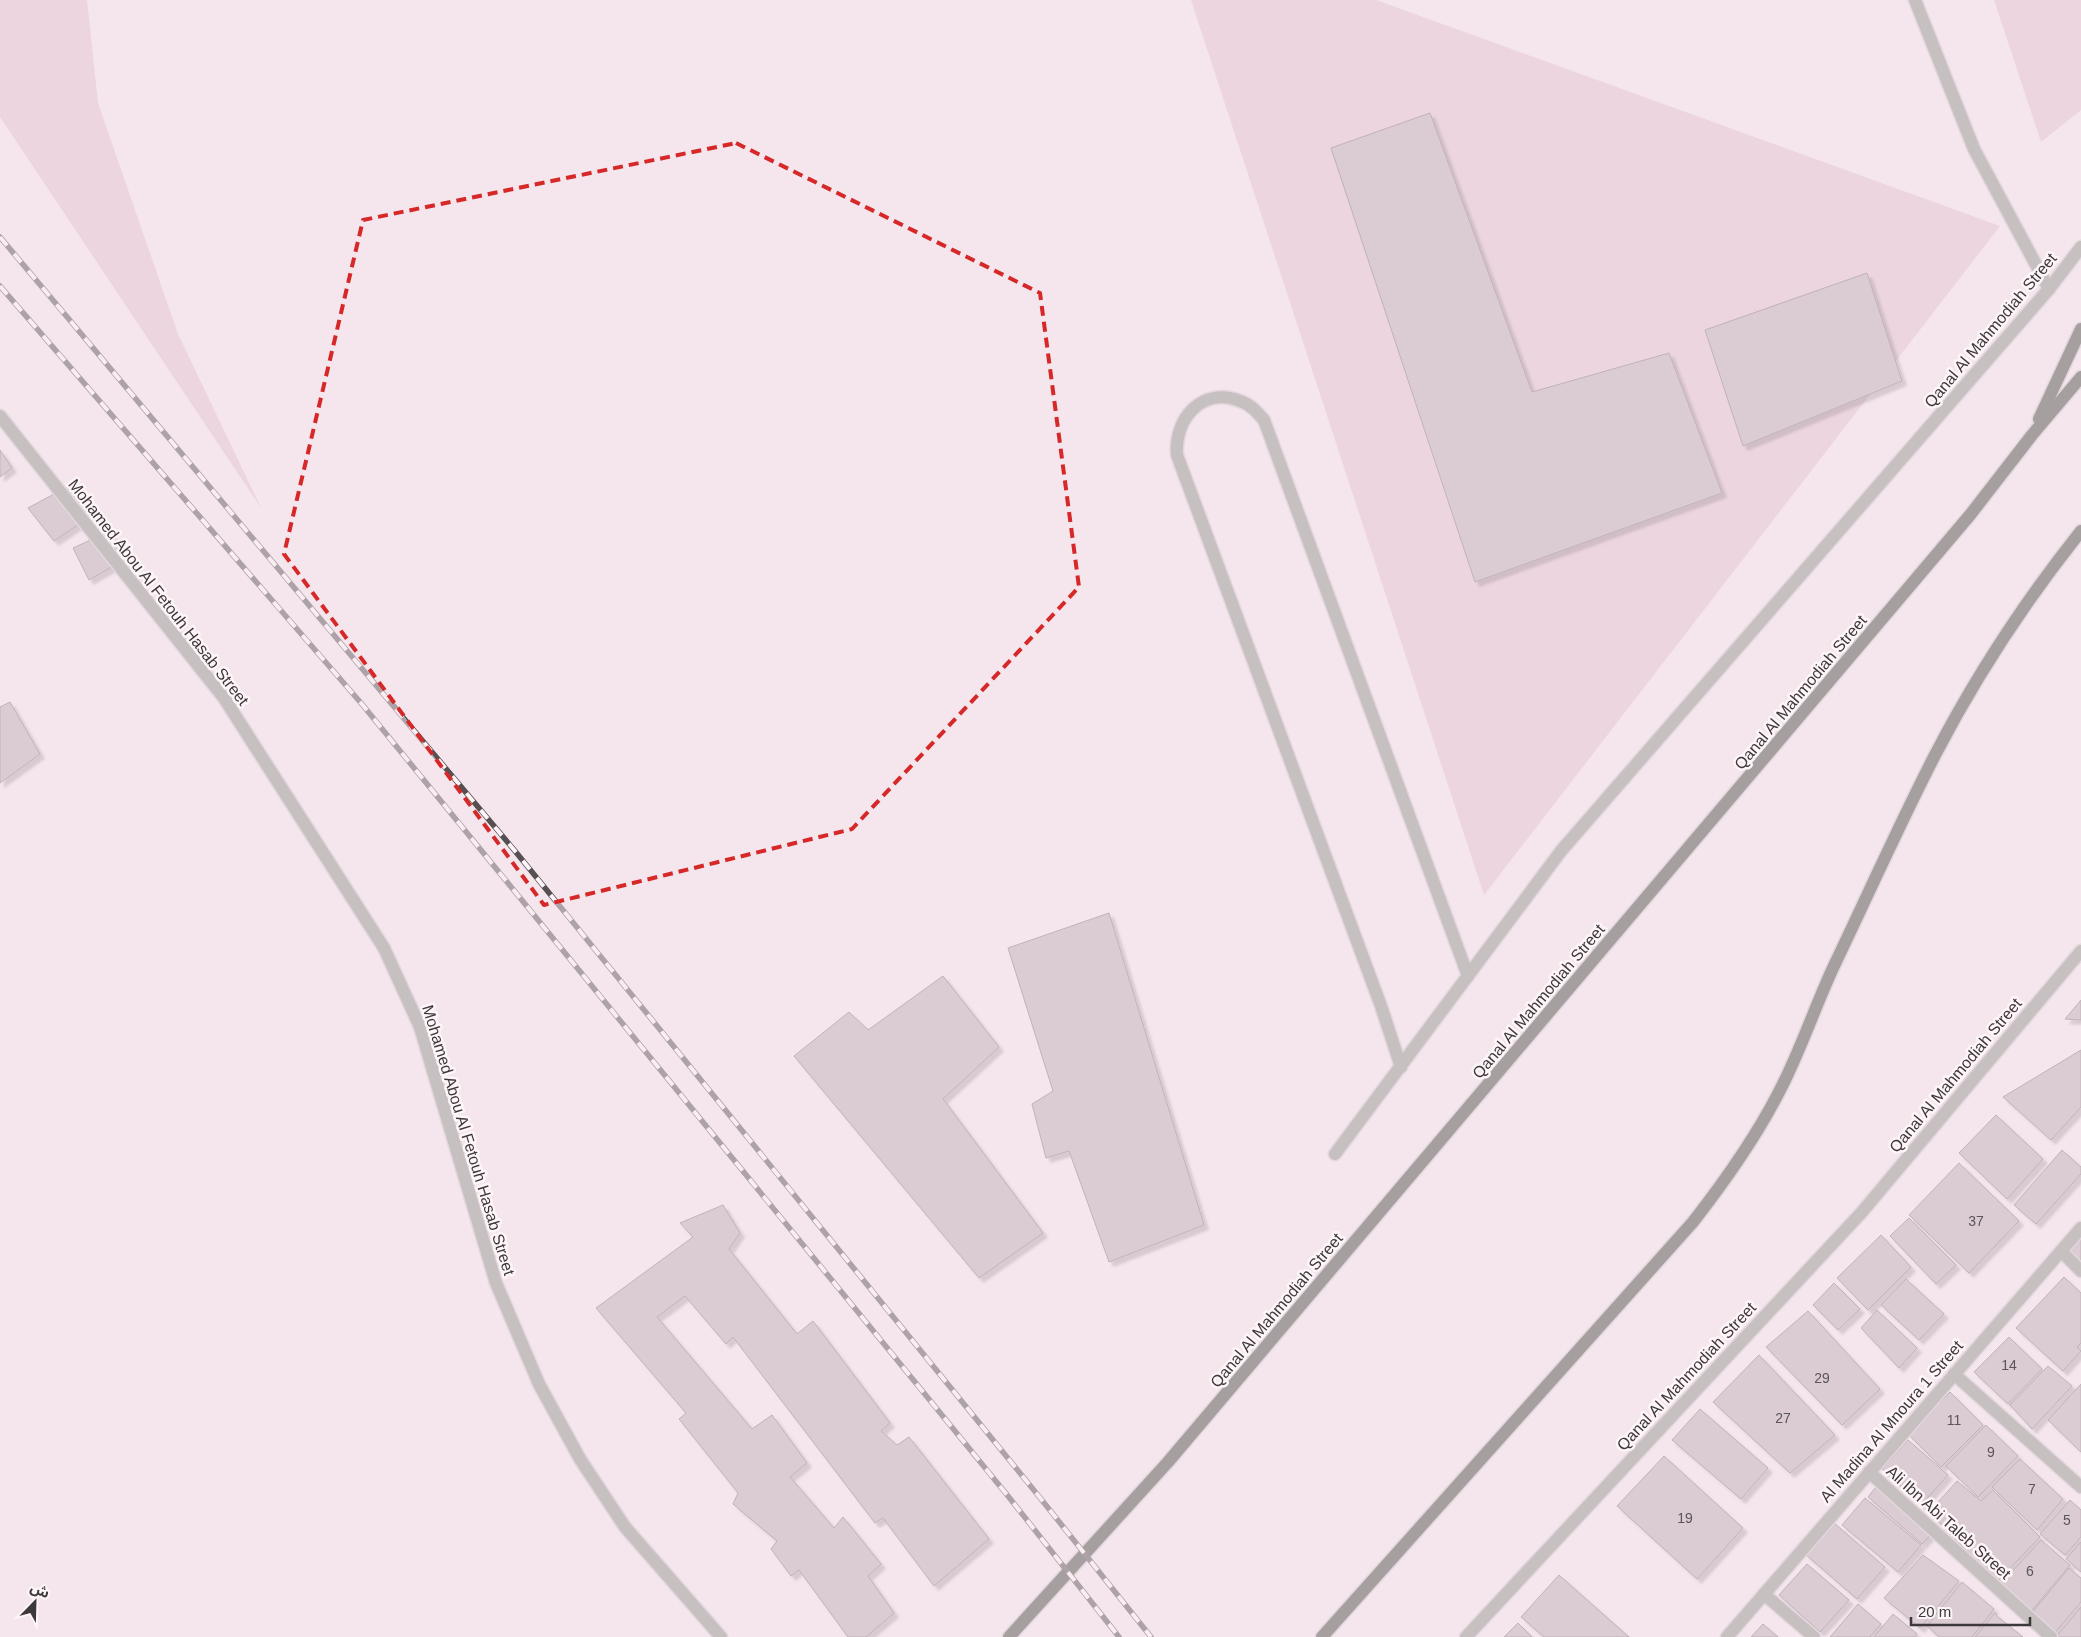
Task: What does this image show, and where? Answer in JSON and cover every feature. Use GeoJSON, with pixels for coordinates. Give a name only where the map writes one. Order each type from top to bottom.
{"type":"FeatureCollection","features":[{"type":"Feature","properties":{"kind":"main road"},"geometry":{"type":"LineString","coordinates":[[2032,435],[2081,328]]}},
{"type":"Feature","properties":{"kind":"main road","name":"Qanal Al Mahmodiah Street"},"geometry":{"type":"LineString","coordinates":[[1009,1637],[1168,1462],[1964,523],[2032,435],[2081,376]]}},
{"type":"Feature","properties":{"kind":"main road"},"geometry":{"type":"LineString","coordinates":[[1322,1637],[1693,1222],[1724,1182],[1779,1092],[1802,1043],[1822,992],[1935,755],[2011,626],[2054,565],[2081,531]]}},
{"type":"Feature","properties":{"kind":"street"},"geometry":{"type":"LineString","coordinates":[[1916,0],[1974,149],[2049,289]]}},
{"type":"Feature","properties":{"kind":"street","name":"Qanal Al Mahmodiah Street"},"geometry":{"type":"LineString","coordinates":[[1335,1154],[1561,851],[2049,289],[2081,247]]}},
{"type":"Feature","properties":{"kind":"street"},"geometry":{"type":"LineString","coordinates":[[1401,1067],[1378,997],[1178,455],[1176,441],[1187,415],[1198,405],[1210,399],[1226,397],[1241,401],[1254,408],[1264,420],[1468,976]]}},
{"type":"Feature","properties":{"kind":"street","name":"Mohamed Abou Al Fetouh Hasab Street"},"geometry":{"type":"LineString","coordinates":[[0,416],[224,698],[384,948],[420,1027],[496,1283],[539,1384],[580,1459],[625,1527],[721,1637]]}},
{"type":"Feature","properties":{"kind":"street","name":"Qanal Al Mahmodiah Street"},"geometry":{"type":"LineString","coordinates":[[1466,1637],[1862,1212],[2081,951]]}},
{"type":"Feature","properties":{"kind":"street","name":"Al Madina Al Mnoura 1 Street"},"geometry":{"type":"LineString","coordinates":[[1727,1637],[2081,1228]]}},
{"type":"Feature","properties":{"kind":"street"},"geometry":{"type":"LineString","coordinates":[[2061,1251],[2081,1271]]}},
{"type":"Feature","properties":{"kind":"street"},"geometry":{"type":"LineString","coordinates":[[1954,1374],[2081,1487]]}},
{"type":"Feature","properties":{"kind":"street","name":"Ali Ibn Abi Taleb Street"},"geometry":{"type":"LineString","coordinates":[[1869,1472],[2051,1637]]}},
{"type":"Feature","properties":{"kind":"street"},"geometry":{"type":"LineString","coordinates":[[1764,1594],[1814,1637]]}},
{"type":"Feature","properties":{"kind":"highlighted area"},"geometry":{"type":"Polygon","coordinates":[[[736,143],[1040,293],[1079,587],[852,829],[544,905],[284,554],[363,220],[736,143]]]}},
{"type":"Feature","properties":{"kind":"shaded area"},"geometry":{"type":"Polygon","coordinates":[[[0,0],[87,0],[98,103],[178,334],[261,508],[0,117],[0,0]]]}},
{"type":"Feature","properties":{"kind":"shaded area"},"geometry":{"type":"Polygon","coordinates":[[[1191,0],[1376,0],[2000,226],[1484,895],[1191,0]]]}},
{"type":"Feature","properties":{"kind":"shaded area"},"geometry":{"type":"Polygon","coordinates":[[[1994,0],[2081,0],[2081,110],[2041,142],[1994,0]]]}},
{"type":"Feature","properties":{"kind":"building"},"geometry":{"type":"Polygon","coordinates":[[[1430,113],[1532,392],[1669,353],[1722,493],[1475,582],[1331,148],[1430,113]]]}},
{"type":"Feature","properties":{"kind":"building"},"geometry":{"type":"Polygon","coordinates":[[[1867,273],[1902,381],[1743,446],[1705,330],[1867,273]]]}},
{"type":"Feature","properties":{"kind":"building"},"geometry":{"type":"Polygon","coordinates":[[[0,450],[12,468],[0,477],[0,450]]]}},
{"type":"Feature","properties":{"kind":"building"},"geometry":{"type":"Polygon","coordinates":[[[67,487],[91,516],[54,541],[28,508],[67,487]]]}},
{"type":"Feature","properties":{"kind":"building"},"geometry":{"type":"Polygon","coordinates":[[[110,531],[127,558],[89,580],[73,548],[110,531]]]}},
{"type":"Feature","properties":{"kind":"building"},"geometry":{"type":"Polygon","coordinates":[[[10,702],[40,754],[0,783],[0,707],[10,702]]]}},
{"type":"Feature","properties":{"kind":"building"},"geometry":{"type":"Polygon","coordinates":[[[1109,913],[1204,1225],[1109,1262],[1069,1151],[1046,1158],[1032,1104],[1053,1091],[1008,948],[1109,913]]]}},
{"type":"Feature","properties":{"kind":"building"},"geometry":{"type":"Polygon","coordinates":[[[943,976],[999,1047],[943,1099],[1043,1233],[979,1278],[794,1056],[849,1012],[868,1030],[943,976]]]}},
{"type":"Feature","properties":{"kind":"building"},"geometry":{"type":"Polygon","coordinates":[[[2081,1000],[2081,1020],[2065,1019],[2081,1000]]]}},
{"type":"Feature","properties":{"kind":"building"},"geometry":{"type":"Polygon","coordinates":[[[2081,1050],[2081,1107],[2051,1140],[2003,1097],[2081,1050]]]}},
{"type":"Feature","properties":{"kind":"building"},"geometry":{"type":"Polygon","coordinates":[[[1996,1115],[2043,1159],[2007,1199],[1959,1153],[1996,1115]]]}},
{"type":"Feature","properties":{"kind":"building"},"geometry":{"type":"Polygon","coordinates":[[[2062,1150],[2081,1167],[2081,1174],[2036,1224],[2014,1205],[2062,1150]]]}},
{"type":"Feature","properties":{"kind":"building"},"geometry":{"type":"Polygon","coordinates":[[[1959,1163],[2019,1221],[1969,1273],[1909,1215],[1959,1163]]]}},
{"type":"Feature","properties":{"kind":"building"},"geometry":{"type":"Polygon","coordinates":[[[723,1205],[740,1233],[729,1249],[797,1334],[813,1321],[890,1423],[881,1431],[897,1445],[909,1437],[989,1539],[934,1586],[883,1518],[875,1523],[733,1337],[726,1344],[685,1296],[657,1317],[752,1429],[772,1415],[807,1463],[790,1477],[834,1528],[843,1517],[881,1564],[868,1576],[894,1613],[866,1637],[848,1637],[799,1570],[791,1576],[771,1549],[777,1541],[733,1504],[738,1493],[679,1419],[686,1413],[596,1308],[693,1237],[680,1223],[723,1205]]]}},
{"type":"Feature","properties":{"kind":"building"},"geometry":{"type":"Polygon","coordinates":[[[1909,1218],[1956,1265],[1936,1284],[1890,1236],[1909,1218]]]}},
{"type":"Feature","properties":{"kind":"building"},"geometry":{"type":"Polygon","coordinates":[[[2081,1232],[2081,1262],[2066,1249],[2081,1232]]]}},
{"type":"Feature","properties":{"kind":"building"},"geometry":{"type":"Polygon","coordinates":[[[1881,1235],[1911,1267],[1868,1310],[1837,1278],[1881,1235]]]}},
{"type":"Feature","properties":{"kind":"building"},"geometry":{"type":"Polygon","coordinates":[[[2064,1277],[2081,1293],[2081,1343],[2077,1347],[2081,1351],[2063,1371],[2016,1328],[2064,1277]]]}},
{"type":"Feature","properties":{"kind":"building"},"geometry":{"type":"Polygon","coordinates":[[[1906,1279],[1944,1314],[1919,1340],[1881,1305],[1906,1279]]]}},
{"type":"Feature","properties":{"kind":"building"},"geometry":{"type":"Polygon","coordinates":[[[1834,1283],[1860,1309],[1838,1330],[1813,1305],[1834,1283]]]}},
{"type":"Feature","properties":{"kind":"building"},"geometry":{"type":"Polygon","coordinates":[[[1877,1310],[1917,1348],[1899,1368],[1861,1328],[1877,1310]]]}},
{"type":"Feature","properties":{"kind":"building"},"geometry":{"type":"Polygon","coordinates":[[[1808,1311],[1880,1389],[1842,1425],[1766,1347],[1808,1311]]]}},
{"type":"Feature","properties":{"kind":"building"},"geometry":{"type":"Polygon","coordinates":[[[2009,1337],[2042,1369],[2008,1404],[1974,1372],[2009,1337]]]}},
{"type":"Feature","properties":{"kind":"building"},"geometry":{"type":"Polygon","coordinates":[[[1759,1355],[1835,1435],[1790,1473],[1713,1402],[1759,1355]]]}},
{"type":"Feature","properties":{"kind":"building"},"geometry":{"type":"Polygon","coordinates":[[[2048,1366],[2072,1386],[2032,1429],[2010,1405],[2048,1366]]]}},
{"type":"Feature","properties":{"kind":"building"},"geometry":{"type":"Polygon","coordinates":[[[2081,1384],[2081,1452],[2048,1420],[2081,1384]]]}},
{"type":"Feature","properties":{"kind":"building"},"geometry":{"type":"Polygon","coordinates":[[[1950,1392],[1983,1425],[1941,1467],[1908,1434],[1950,1392]]]}},
{"type":"Feature","properties":{"kind":"building"},"geometry":{"type":"Polygon","coordinates":[[[1700,1409],[1768,1468],[1741,1499],[1672,1440],[1700,1409]]]}},
{"type":"Feature","properties":{"kind":"building"},"geometry":{"type":"Polygon","coordinates":[[[1986,1425],[2018,1456],[1978,1497],[1946,1466],[1986,1425]]]}},
{"type":"Feature","properties":{"kind":"building"},"geometry":{"type":"Polygon","coordinates":[[[1908,1440],[1948,1475],[1921,1505],[1882,1469],[1908,1440]]]}},
{"type":"Feature","properties":{"kind":"building"},"geometry":{"type":"Polygon","coordinates":[[[1664,1456],[1743,1528],[1697,1579],[1617,1506],[1664,1456]]]}},
{"type":"Feature","properties":{"kind":"building"},"geometry":{"type":"Polygon","coordinates":[[[2020,1459],[2063,1499],[2037,1530],[1992,1487],[2020,1459]]]}},
{"type":"Feature","properties":{"kind":"building"},"geometry":{"type":"Polygon","coordinates":[[[1957,1481],[1981,1501],[1993,1490],[2040,1537],[1997,1582],[1929,1512],[1957,1481]]]}},
{"type":"Feature","properties":{"kind":"building"},"geometry":{"type":"Polygon","coordinates":[[[1879,1483],[1933,1532],[1922,1544],[1868,1497],[1879,1483]]]}},
{"type":"Feature","properties":{"kind":"building"},"geometry":{"type":"Polygon","coordinates":[[[1865,1498],[1921,1545],[1898,1572],[1842,1525],[1865,1498]]]}},
{"type":"Feature","properties":{"kind":"building"},"geometry":{"type":"Polygon","coordinates":[[[2070,1500],[2081,1510],[2081,1537],[2065,1555],[2040,1534],[2070,1500]]]}},
{"type":"Feature","properties":{"kind":"building"},"geometry":{"type":"Polygon","coordinates":[[[1834,1523],[1885,1567],[1857,1599],[1805,1554],[1834,1523]]]}},
{"type":"Feature","properties":{"kind":"building"},"geometry":{"type":"Polygon","coordinates":[[[2041,1540],[2070,1565],[2029,1614],[1999,1586],[2041,1540]]]}},
{"type":"Feature","properties":{"kind":"building"},"geometry":{"type":"Polygon","coordinates":[[[2081,1542],[2081,1572],[2066,1559],[2081,1542]]]}},
{"type":"Feature","properties":{"kind":"building"},"geometry":{"type":"Polygon","coordinates":[[[1923,1555],[1959,1581],[1920,1628],[1884,1598],[1923,1555]]]}},
{"type":"Feature","properties":{"kind":"building"},"geometry":{"type":"Polygon","coordinates":[[[1807,1564],[1849,1600],[1820,1632],[1779,1595],[1807,1564]]]}},
{"type":"Feature","properties":{"kind":"building"},"geometry":{"type":"Polygon","coordinates":[[[2069,1568],[2081,1578],[2081,1602],[2053,1635],[2030,1615],[2069,1568]]]}},
{"type":"Feature","properties":{"kind":"building"},"geometry":{"type":"Polygon","coordinates":[[[1559,1575],[1629,1637],[1544,1637],[1521,1617],[1559,1575]]]}},
{"type":"Feature","properties":{"kind":"building"},"geometry":{"type":"Polygon","coordinates":[[[1962,1582],[1994,1609],[1972,1637],[1939,1637],[1927,1626],[1962,1582]]]}},
{"type":"Feature","properties":{"kind":"building"},"geometry":{"type":"Polygon","coordinates":[[[1858,1604],[1881,1624],[1870,1637],[1830,1637],[1858,1604]]]}},
{"type":"Feature","properties":{"kind":"building"},"geometry":{"type":"Polygon","coordinates":[[[2081,1607],[2081,1637],[2056,1637],[2081,1607]]]}},
{"type":"Feature","properties":{"kind":"building"},"geometry":{"type":"Polygon","coordinates":[[[1995,1613],[1998,1617],[2023,1637],[1975,1637],[1995,1613]]]}},
{"type":"Feature","properties":{"kind":"building"},"geometry":{"type":"Polygon","coordinates":[[[1893,1614],[1917,1634],[1915,1637],[1874,1637],[1893,1614]]]}},
{"type":"Feature","properties":{"kind":"building"},"geometry":{"type":"Polygon","coordinates":[[[1518,1623],[1532,1637],[1504,1637],[1518,1623]]]}},
{"type":"Feature","properties":{"kind":"building"},"geometry":{"type":"Polygon","coordinates":[[[1763,1624],[1778,1637],[1751,1637],[1763,1624]]]}},
{"type":"Feature","properties":{"kind":"railway"},"geometry":{"type":"LineString","coordinates":[[0,237],[515,851],[1151,1637]]}},
{"type":"Feature","properties":{"kind":"railway"},"geometry":{"type":"LineString","coordinates":[[0,286],[361,703],[1008,1496],[1119,1637]]}}]}
